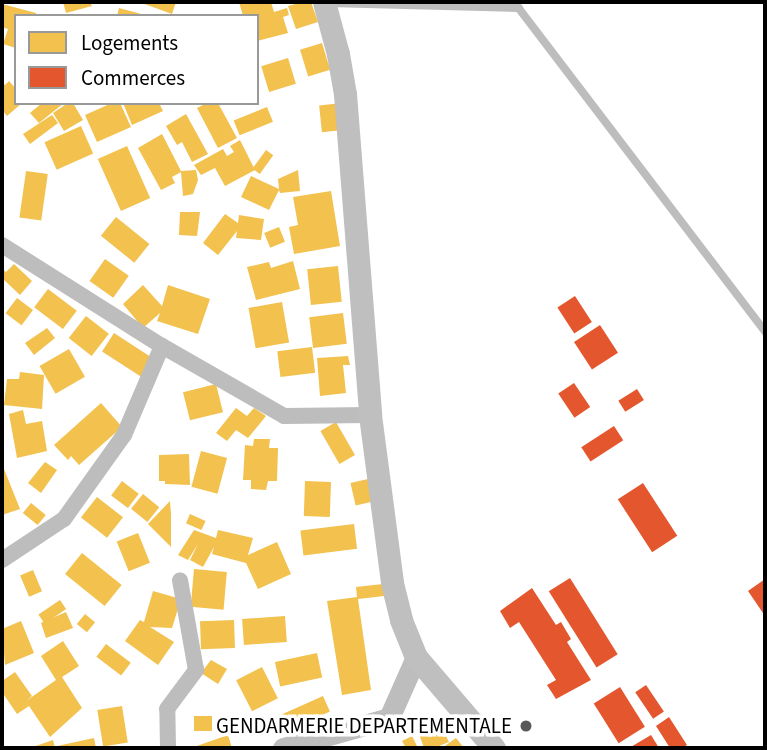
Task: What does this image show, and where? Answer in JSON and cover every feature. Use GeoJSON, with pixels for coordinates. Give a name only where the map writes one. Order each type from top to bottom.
{"type":"FeatureCollection","features":[{"type":"Feature","properties":{"kind":"main road"},"geometry":{"type":"LineString","coordinates":[[324,2],[345,94],[370,415],[392,583],[401,620],[415,657],[494,748]]}},
{"type":"Feature","properties":{"kind":"street"},"geometry":{"type":"LineString","coordinates":[[2,246],[162,346],[284,416],[370,415]]}},
{"type":"Feature","properties":{"kind":"street"},"geometry":{"type":"LineString","coordinates":[[2,560],[64,519],[124,436],[162,346]]}},
{"type":"Feature","properties":{"kind":"street"},"geometry":{"type":"LineString","coordinates":[[168,748],[167,709],[196,670],[180,580]]}},
{"type":"Feature","properties":{"kind":"street"},"geometry":{"type":"LineString","coordinates":[[283,748],[389,718],[415,657]]}},
{"type":"Feature","properties":{"kind":"lane"},"geometry":{"type":"LineString","coordinates":[[324,2],[517,5],[765,332]]}},
{"type":"Feature","properties":{"kind":"building: Logements"},"geometry":{"type":"Polygon","coordinates":[[[63,2],[90,2],[92,6],[66,13],[63,2]]]}},
{"type":"Feature","properties":{"kind":"building: Logements"},"geometry":{"type":"Polygon","coordinates":[[[139,2],[176,2],[172,14],[139,2]]]}},
{"type":"Feature","properties":{"kind":"building: Logements"},"geometry":{"type":"Polygon","coordinates":[[[239,2],[271,2],[274,12],[287,8],[289,15],[283,17],[288,33],[259,40],[259,14],[242,14],[239,2]]]}},
{"type":"Feature","properties":{"kind":"building: Logements"},"geometry":{"type":"Polygon","coordinates":[[[311,2],[318,22],[296,29],[288,6],[311,2]]]}},
{"type":"Feature","properties":{"kind":"building: Logements"},"geometry":{"type":"Polygon","coordinates":[[[2,4],[36,13],[14,14],[14,47],[3,44],[8,29],[2,27],[2,4]]]}},
{"type":"Feature","properties":{"kind":"building: Logements"},"geometry":{"type":"Polygon","coordinates":[[[119,8],[141,14],[118,14],[119,8]]]}},
{"type":"Feature","properties":{"kind":"building: Logements"},"geometry":{"type":"Polygon","coordinates":[[[322,43],[330,70],[308,77],[300,50],[322,43]]]}},
{"type":"Feature","properties":{"kind":"building: Logements"},"geometry":{"type":"Polygon","coordinates":[[[288,58],[296,84],[269,92],[261,66],[288,58]]]}},
{"type":"Feature","properties":{"kind":"building: Logements"},"geometry":{"type":"Polygon","coordinates":[[[9,81],[14,87],[14,105],[20,105],[7,116],[2,110],[2,82],[5,85],[9,81]]]}},
{"type":"Feature","properties":{"kind":"building: Logements"},"geometry":{"type":"Polygon","coordinates":[[[342,103],[345,130],[322,132],[319,105],[342,103]]]}},
{"type":"Feature","properties":{"kind":"building: Logements"},"geometry":{"type":"Polygon","coordinates":[[[40,105],[62,105],[39,123],[30,113],[40,105]]]}},
{"type":"Feature","properties":{"kind":"building: Logements"},"geometry":{"type":"Polygon","coordinates":[[[65,105],[74,105],[83,120],[64,131],[53,113],[65,105]]]}},
{"type":"Feature","properties":{"kind":"building: Logements"},"geometry":{"type":"Polygon","coordinates":[[[108,105],[121,105],[131,127],[97,142],[85,115],[108,105]]]}},
{"type":"Feature","properties":{"kind":"building: Logements"},"geometry":{"type":"Polygon","coordinates":[[[124,105],[160,105],[163,111],[132,125],[124,105]]]}},
{"type":"Feature","properties":{"kind":"building: Logements"},"geometry":{"type":"Polygon","coordinates":[[[203,105],[219,105],[237,138],[218,148],[197,108],[203,105]]]}},
{"type":"Feature","properties":{"kind":"building: Logements"},"geometry":{"type":"Polygon","coordinates":[[[267,107],[273,122],[240,135],[234,120],[267,107]]]}},
{"type":"Feature","properties":{"kind":"building: Logements"},"geometry":{"type":"Polygon","coordinates":[[[186,114],[208,154],[192,162],[182,142],[177,145],[166,126],[186,114]]]}},
{"type":"Feature","properties":{"kind":"building: Logements"},"geometry":{"type":"Polygon","coordinates":[[[52,115],[58,123],[30,144],[23,134],[52,115]]]}},
{"type":"Feature","properties":{"kind":"building: Logements"},"geometry":{"type":"Polygon","coordinates":[[[81,126],[93,153],[57,170],[44,142],[81,126]]]}},
{"type":"Feature","properties":{"kind":"building: Logements"},"geometry":{"type":"Polygon","coordinates":[[[162,134],[181,171],[196,170],[198,180],[193,194],[183,196],[181,172],[172,177],[175,183],[161,190],[138,148],[162,134]]]}},
{"type":"Feature","properties":{"kind":"building: Logements"},"geometry":{"type":"Polygon","coordinates":[[[240,140],[255,170],[225,186],[215,168],[201,175],[194,165],[223,149],[227,156],[234,152],[230,146],[240,140]]]}},
{"type":"Feature","properties":{"kind":"building: Logements"},"geometry":{"type":"Polygon","coordinates":[[[127,146],[150,198],[121,211],[98,159],[127,146]]]}},
{"type":"Feature","properties":{"kind":"building: Logements"},"geometry":{"type":"Polygon","coordinates":[[[266,150],[273,155],[260,174],[252,169],[266,150]]]}},
{"type":"Feature","properties":{"kind":"building: Logements"},"geometry":{"type":"Polygon","coordinates":[[[298,170],[300,191],[280,193],[279,190],[269,210],[241,197],[251,176],[279,189],[278,179],[298,170]]]}},
{"type":"Feature","properties":{"kind":"building: Logements"},"geometry":{"type":"Polygon","coordinates":[[[26,171],[48,174],[41,221],[19,218],[26,171]]]}},
{"type":"Feature","properties":{"kind":"building: Logements"},"geometry":{"type":"Polygon","coordinates":[[[331,191],[340,246],[294,254],[289,227],[298,225],[293,197],[331,191]]]}},
{"type":"Feature","properties":{"kind":"building: Logements"},"geometry":{"type":"Polygon","coordinates":[[[180,212],[200,212],[197,236],[179,235],[180,212]]]}},
{"type":"Feature","properties":{"kind":"building: Logements"},"geometry":{"type":"Polygon","coordinates":[[[225,214],[238,223],[239,215],[264,219],[261,240],[236,238],[237,231],[218,255],[203,243],[225,214]]]}},
{"type":"Feature","properties":{"kind":"building: Logements"},"geometry":{"type":"Polygon","coordinates":[[[116,217],[149,244],[134,263],[101,236],[116,217]]]}},
{"type":"Feature","properties":{"kind":"building: Logements"},"geometry":{"type":"Polygon","coordinates":[[[279,227],[285,242],[270,248],[264,233],[279,227]]]}},
{"type":"Feature","properties":{"kind":"building: Logements"},"geometry":{"type":"Polygon","coordinates":[[[105,259],[129,276],[113,298],[90,281],[105,259]]]}},
{"type":"Feature","properties":{"kind":"building: Logements"},"geometry":{"type":"Polygon","coordinates":[[[293,261],[300,289],[256,300],[247,267],[269,262],[271,268],[293,261]]]}},
{"type":"Feature","properties":{"kind":"building: Logements"},"geometry":{"type":"Polygon","coordinates":[[[14,264],[32,281],[20,295],[2,278],[2,269],[6,272],[14,264]]]}},
{"type":"Feature","properties":{"kind":"building: Logements"},"geometry":{"type":"Polygon","coordinates":[[[338,266],[342,302],[311,305],[307,269],[338,266]]]}},
{"type":"Feature","properties":{"kind":"building: Logements"},"geometry":{"type":"Polygon","coordinates":[[[143,285],[162,306],[168,285],[210,299],[198,334],[157,321],[160,313],[143,328],[123,304],[143,285]]]}},
{"type":"Feature","properties":{"kind":"building: Logements"},"geometry":{"type":"Polygon","coordinates":[[[48,289],[77,311],[63,329],[34,307],[48,289]]]}},
{"type":"Feature","properties":{"kind":"building: Logements"},"geometry":{"type":"Polygon","coordinates":[[[17,298],[33,310],[22,325],[6,313],[17,298]]]}},
{"type":"Feature","properties":{"kind":"building: Logements"},"geometry":{"type":"Polygon","coordinates":[[[282,302],[289,342],[256,348],[249,308],[282,302]]]}},
{"type":"Feature","properties":{"kind":"building: Logements"},"geometry":{"type":"Polygon","coordinates":[[[343,313],[347,344],[313,348],[309,317],[343,313]]]}},
{"type":"Feature","properties":{"kind":"building: Logements"},"geometry":{"type":"Polygon","coordinates":[[[86,316],[109,334],[92,356],[69,338],[86,316]]]}},
{"type":"Feature","properties":{"kind":"building: Logements"},"geometry":{"type":"Polygon","coordinates":[[[47,328],[55,338],[34,355],[25,343],[47,328]]]}},
{"type":"Feature","properties":{"kind":"building: Logements"},"geometry":{"type":"Polygon","coordinates":[[[114,333],[154,359],[142,378],[102,351],[114,333]]]}},
{"type":"Feature","properties":{"kind":"building: Logements"},"geometry":{"type":"Polygon","coordinates":[[[312,347],[315,373],[280,377],[277,351],[312,347]]]}},
{"type":"Feature","properties":{"kind":"building: Logements"},"geometry":{"type":"Polygon","coordinates":[[[69,349],[85,377],[56,394],[40,366],[69,349]]]}},
{"type":"Feature","properties":{"kind":"building: Logements"},"geometry":{"type":"Polygon","coordinates":[[[348,356],[350,365],[343,365],[346,393],[320,396],[317,358],[348,356]]]}},
{"type":"Feature","properties":{"kind":"building: Logements"},"geometry":{"type":"Polygon","coordinates":[[[20,372],[44,375],[42,409],[4,405],[7,379],[19,379],[20,372]]]}},
{"type":"Feature","properties":{"kind":"building: Logements"},"geometry":{"type":"Polygon","coordinates":[[[216,384],[223,412],[190,420],[183,392],[216,384]]]}},
{"type":"Feature","properties":{"kind":"building: Logements"},"geometry":{"type":"Polygon","coordinates":[[[101,403],[122,427],[79,465],[71,456],[68,460],[54,445],[101,403]]]}},
{"type":"Feature","properties":{"kind":"building: Logements"},"geometry":{"type":"Polygon","coordinates":[[[236,408],[247,416],[254,408],[266,416],[248,438],[236,430],[227,441],[216,433],[236,408]]]}},
{"type":"Feature","properties":{"kind":"building: Logements"},"geometry":{"type":"Polygon","coordinates":[[[23,410],[26,424],[42,421],[47,451],[17,458],[9,414],[23,410]]]}},
{"type":"Feature","properties":{"kind":"building: Logements"},"geometry":{"type":"Polygon","coordinates":[[[336,422],[355,455],[339,464],[320,431],[336,422]]]}},
{"type":"Feature","properties":{"kind":"building: Logements"},"geometry":{"type":"Polygon","coordinates":[[[254,439],[270,439],[269,448],[278,448],[277,481],[268,481],[266,490],[251,489],[251,480],[243,480],[245,445],[253,446],[254,439]]]}},
{"type":"Feature","properties":{"kind":"building: Logements"},"geometry":{"type":"Polygon","coordinates":[[[201,451],[227,458],[218,494],[191,487],[201,451]]]}},
{"type":"Feature","properties":{"kind":"building: Logements"},"geometry":{"type":"Polygon","coordinates":[[[189,454],[190,485],[165,484],[165,481],[159,481],[159,455],[189,454]]]}},
{"type":"Feature","properties":{"kind":"building: Logements"},"geometry":{"type":"Polygon","coordinates":[[[45,462],[57,470],[41,493],[28,483],[45,462]]]}},
{"type":"Feature","properties":{"kind":"building: Logements"},"geometry":{"type":"Polygon","coordinates":[[[4,469],[20,509],[2,515],[2,470],[4,469]]]}},
{"type":"Feature","properties":{"kind":"building: Logements"},"geometry":{"type":"Polygon","coordinates":[[[368,479],[373,501],[356,505],[350,483],[368,479]]]}},
{"type":"Feature","properties":{"kind":"building: Logements"},"geometry":{"type":"Polygon","coordinates":[[[122,481],[139,494],[128,508],[111,495],[122,481]]]}},
{"type":"Feature","properties":{"kind":"building: Logements"},"geometry":{"type":"Polygon","coordinates":[[[305,481],[331,482],[330,517],[304,516],[305,481]]]}},
{"type":"Feature","properties":{"kind":"building: Logements"},"geometry":{"type":"Polygon","coordinates":[[[143,494],[159,507],[147,522],[131,509],[143,494]]]}},
{"type":"Feature","properties":{"kind":"building: Logements"},"geometry":{"type":"Polygon","coordinates":[[[97,497],[123,517],[107,538],[81,517],[97,497]]]}},
{"type":"Feature","properties":{"kind":"building: Logements"},"geometry":{"type":"Polygon","coordinates":[[[170,501],[171,514],[171,547],[148,524],[170,501]]]}},
{"type":"Feature","properties":{"kind":"building: Logements"},"geometry":{"type":"Polygon","coordinates":[[[31,503],[46,515],[38,525],[23,513],[31,503]]]}},
{"type":"Feature","properties":{"kind":"building: Logements"},"geometry":{"type":"Polygon","coordinates":[[[190,514],[206,521],[201,530],[186,523],[190,514]]]}},
{"type":"Feature","properties":{"kind":"building: Logements"},"geometry":{"type":"Polygon","coordinates":[[[354,524],[357,549],[303,555],[300,531],[354,524]]]}},
{"type":"Feature","properties":{"kind":"building: Logements"},"geometry":{"type":"Polygon","coordinates":[[[194,530],[216,538],[218,530],[253,538],[248,555],[277,542],[291,574],[258,589],[246,563],[212,554],[214,547],[203,567],[190,560],[198,544],[188,560],[178,555],[194,530]]]}},
{"type":"Feature","properties":{"kind":"building: Logements"},"geometry":{"type":"Polygon","coordinates":[[[138,533],[150,563],[129,571],[117,542],[138,533]]]}},
{"type":"Feature","properties":{"kind":"building: Logements"},"geometry":{"type":"Polygon","coordinates":[[[82,553],[122,585],[105,606],[65,574],[82,553]]]}},
{"type":"Feature","properties":{"kind":"building: Logements"},"geometry":{"type":"Polygon","coordinates":[[[194,569],[227,572],[224,610],[191,607],[194,569]]]}},
{"type":"Feature","properties":{"kind":"building: Logements"},"geometry":{"type":"Polygon","coordinates":[[[33,570],[42,591],[29,597],[20,575],[33,570]]]}},
{"type":"Feature","properties":{"kind":"building: Logements"},"geometry":{"type":"Polygon","coordinates":[[[383,584],[384,596],[358,599],[371,690],[342,695],[327,601],[357,597],[356,587],[383,584]]]}},
{"type":"Feature","properties":{"kind":"building: Logements"},"geometry":{"type":"Polygon","coordinates":[[[153,591],[181,599],[172,628],[150,627],[174,642],[158,665],[125,641],[140,620],[144,622],[153,591]]]}},
{"type":"Feature","properties":{"kind":"building: Logements"},"geometry":{"type":"Polygon","coordinates":[[[60,600],[66,609],[45,624],[38,615],[60,600]]]}},
{"type":"Feature","properties":{"kind":"building: Logements"},"geometry":{"type":"Polygon","coordinates":[[[66,612],[73,628],[46,638],[41,623],[66,612]]]}},
{"type":"Feature","properties":{"kind":"building: Logements"},"geometry":{"type":"Polygon","coordinates":[[[85,614],[95,622],[87,632],[77,624],[85,614]]]}},
{"type":"Feature","properties":{"kind":"building: Logements"},"geometry":{"type":"Polygon","coordinates":[[[285,616],[287,642],[244,645],[242,619],[285,616]]]}},
{"type":"Feature","properties":{"kind":"building: Logements"},"geometry":{"type":"Polygon","coordinates":[[[234,620],[235,648],[201,649],[200,621],[234,620]]]}},
{"type":"Feature","properties":{"kind":"building: Logements"},"geometry":{"type":"Polygon","coordinates":[[[21,621],[34,653],[5,665],[2,629],[21,621]]]}},
{"type":"Feature","properties":{"kind":"building: Logements"},"geometry":{"type":"Polygon","coordinates":[[[63,641],[79,666],[62,677],[82,708],[50,737],[29,706],[17,714],[2,692],[2,681],[15,672],[32,696],[26,701],[56,680],[41,656],[63,641]]]}},
{"type":"Feature","properties":{"kind":"building: Logements"},"geometry":{"type":"Polygon","coordinates":[[[106,644],[131,663],[121,675],[96,657],[106,644]]]}},
{"type":"Feature","properties":{"kind":"building: Logements"},"geometry":{"type":"Polygon","coordinates":[[[317,653],[322,677],[280,686],[275,662],[317,653]]]}},
{"type":"Feature","properties":{"kind":"building: Logements"},"geometry":{"type":"Polygon","coordinates":[[[211,660],[227,669],[218,684],[201,673],[211,660]]]}},
{"type":"Feature","properties":{"kind":"building: Logements"},"geometry":{"type":"Polygon","coordinates":[[[262,667],[278,698],[252,711],[236,680],[262,667]]]}},
{"type":"Feature","properties":{"kind":"building: Logements"},"geometry":{"type":"Polygon","coordinates":[[[323,696],[330,712],[278,735],[271,719],[323,696]]]}},
{"type":"Feature","properties":{"kind":"building: Logements"},"geometry":{"type":"Polygon","coordinates":[[[122,706],[128,743],[103,746],[97,710],[122,706]]]}},
{"type":"Feature","properties":{"kind":"building: Logements"},"geometry":{"type":"Polygon","coordinates":[[[194,716],[212,716],[212,731],[194,731],[194,716]]]}},
{"type":"Feature","properties":{"kind":"building: Logements"},"geometry":{"type":"Polygon","coordinates":[[[426,730],[430,737],[443,730],[449,742],[434,748],[424,748],[419,734],[426,730]]]}},
{"type":"Feature","properties":{"kind":"building: Logements"},"geometry":{"type":"Polygon","coordinates":[[[228,735],[232,748],[191,748],[228,735]]]}},
{"type":"Feature","properties":{"kind":"building: Logements"},"geometry":{"type":"Polygon","coordinates":[[[412,736],[418,748],[406,748],[402,741],[412,736]]]}},
{"type":"Feature","properties":{"kind":"building: Logements"},"geometry":{"type":"Polygon","coordinates":[[[94,738],[96,748],[57,746],[94,738]]]}},
{"type":"Feature","properties":{"kind":"building: Logements"},"geometry":{"type":"Polygon","coordinates":[[[456,738],[464,748],[442,748],[456,738]]]}},
{"type":"Feature","properties":{"kind":"building: Logements"},"geometry":{"type":"Polygon","coordinates":[[[53,740],[55,748],[30,748],[53,740]]]}},
{"type":"Feature","properties":{"kind":"building: Commerces"},"geometry":{"type":"Polygon","coordinates":[[[575,296],[592,322],[574,333],[557,307],[575,296]]]}},
{"type":"Feature","properties":{"kind":"building: Commerces"},"geometry":{"type":"Polygon","coordinates":[[[600,325],[618,353],[592,370],[574,342],[600,325]]]}},
{"type":"Feature","properties":{"kind":"building: Commerces"},"geometry":{"type":"Polygon","coordinates":[[[574,383],[590,407],[574,418],[558,394],[574,383]]]}},
{"type":"Feature","properties":{"kind":"building: Commerces"},"geometry":{"type":"Polygon","coordinates":[[[637,389],[644,400],[625,412],[618,401],[637,389]]]}},
{"type":"Feature","properties":{"kind":"building: Commerces"},"geometry":{"type":"Polygon","coordinates":[[[614,426],[623,440],[591,461],[581,447],[614,426]]]}},
{"type":"Feature","properties":{"kind":"building: Commerces"},"geometry":{"type":"Polygon","coordinates":[[[643,483],[677,536],[652,552],[618,499],[643,483]]]}},
{"type":"Feature","properties":{"kind":"building: Commerces"},"geometry":{"type":"Polygon","coordinates":[[[570,578],[618,654],[596,668],[549,591],[570,578]]]}},
{"type":"Feature","properties":{"kind":"building: Commerces"},"geometry":{"type":"Polygon","coordinates":[[[765,579],[765,616],[748,591],[765,579]]]}},
{"type":"Feature","properties":{"kind":"building: Commerces"},"geometry":{"type":"Polygon","coordinates":[[[532,588],[556,625],[561,622],[571,639],[567,642],[591,680],[556,699],[547,685],[556,680],[519,622],[510,628],[500,611],[532,588]]]}},
{"type":"Feature","properties":{"kind":"building: Commerces"},"geometry":{"type":"Polygon","coordinates":[[[646,685],[664,712],[653,719],[635,692],[646,685]]]}},
{"type":"Feature","properties":{"kind":"building: Commerces"},"geometry":{"type":"Polygon","coordinates":[[[620,687],[645,727],[619,743],[594,703],[620,687]]]}},
{"type":"Feature","properties":{"kind":"building: Commerces"},"geometry":{"type":"Polygon","coordinates":[[[669,717],[687,745],[682,748],[670,748],[656,726],[669,717]]]}},
{"type":"Feature","properties":{"kind":"building: Commerces"},"geometry":{"type":"Polygon","coordinates":[[[651,735],[659,748],[629,748],[651,735]]]}},
{"type":"Feature","properties":{"kind":"place","name":"GENDARMERIE DEPARTEMENTALE"},"geometry":{"type":"Point","coordinates":[526,726]}}]}
